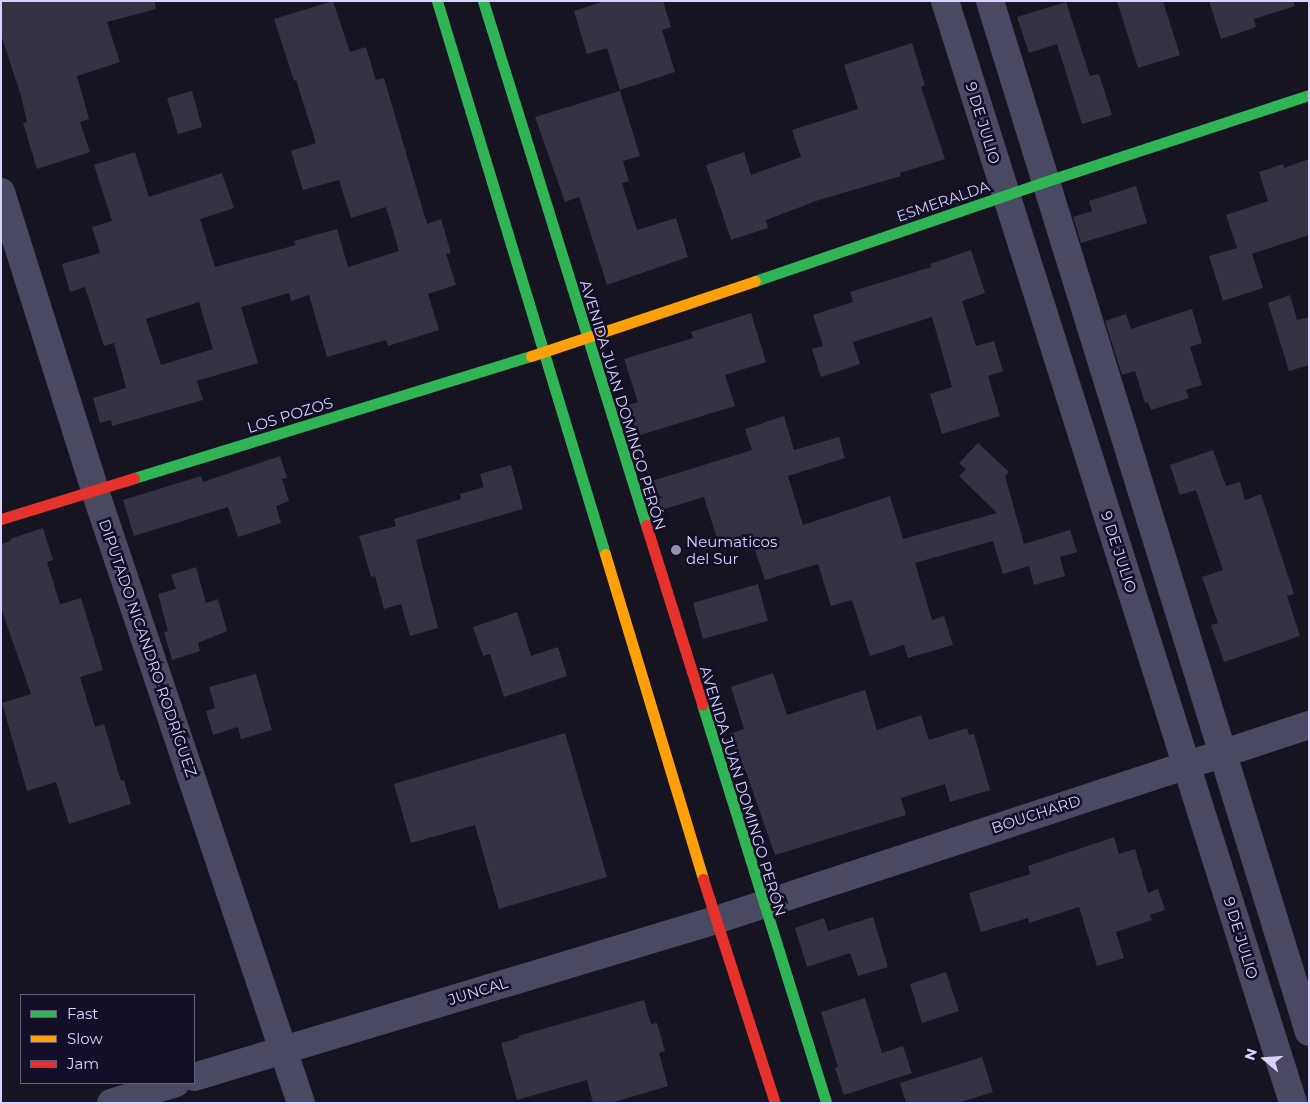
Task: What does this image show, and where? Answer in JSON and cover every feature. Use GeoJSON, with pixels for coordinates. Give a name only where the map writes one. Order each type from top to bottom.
{"type":"FeatureCollection","features":[{"type":"Feature","properties":{"kind":"main road"},"geometry":{"type":"LineString","coordinates":[[438,1],[716,920],[775,1103]]}},
{"type":"Feature","properties":{"kind":"main road","name":"AVENIDA JUAN DOMINGO PERÓN"},"geometry":{"type":"LineString","coordinates":[[483,1],[762,903],[826,1103]]}},
{"type":"Feature","properties":{"kind":"main road","name":"ESMERALDA"},"geometry":{"type":"LineString","coordinates":[[587,339],[1044,182],[1309,95]]}},
{"type":"Feature","properties":{"kind":"main road","name":"LOS POZOS"},"geometry":{"type":"LineString","coordinates":[[1,519],[587,339]]}},
{"type":"Feature","properties":{"kind":"street","name":"9 DE JULIO"},"geometry":{"type":"LineString","coordinates":[[945,1],[1005,196],[1293,1103]]}},
{"type":"Feature","properties":{"kind":"street"},"geometry":{"type":"LineString","coordinates":[[990,1],[1044,182],[1309,1032]]}},
{"type":"Feature","properties":{"kind":"street","name":"DIPUTADO NICANDRO RODRÍGUEZ"},"geometry":{"type":"LineString","coordinates":[[1,192],[95,491],[302,1103]]}},
{"type":"Feature","properties":{"kind":"street","name":"BOUCHARD"},"geometry":{"type":"LineString","coordinates":[[762,903],[1186,766],[1221,752],[1309,725]]}},
{"type":"Feature","properties":{"kind":"street","name":"JUNCAL"},"geometry":{"type":"LineString","coordinates":[[195,1077],[716,920],[762,903]]}},
{"type":"Feature","properties":{"kind":"street"},"geometry":{"type":"LineString","coordinates":[[111,1103],[173,1084]]}},
{"type":"Feature","properties":{"kind":"building"},"geometry":{"type":"Polygon","coordinates":[[[1,1],[155,1],[156,9],[107,22],[120,62],[77,76],[89,119],[80,122],[90,152],[37,169],[23,123],[27,122],[21,96],[1,35],[1,1]]]}},
{"type":"Feature","properties":{"kind":"building"},"geometry":{"type":"Polygon","coordinates":[[[333,1],[350,52],[366,47],[376,80],[384,78],[427,224],[441,219],[451,253],[446,254],[456,285],[428,294],[439,330],[388,346],[386,340],[327,357],[309,295],[291,301],[289,293],[241,307],[258,363],[197,381],[203,400],[112,426],[111,420],[100,423],[93,398],[126,388],[114,343],[104,346],[85,287],[70,292],[62,264],[100,253],[92,227],[112,221],[94,165],[135,152],[149,197],[222,173],[234,208],[200,219],[215,267],[296,245],[294,241],[337,229],[348,267],[399,251],[386,207],[351,218],[339,180],[303,190],[291,151],[316,143],[274,19],[333,1]],[[199,302],[146,319],[161,365],[213,349],[199,302]]]}},
{"type":"Feature","properties":{"kind":"building"},"geometry":{"type":"Polygon","coordinates":[[[604,1],[663,1],[671,27],[662,30],[675,72],[620,90],[607,48],[587,54],[574,11],[604,1]]]}},
{"type":"Feature","properties":{"kind":"building"},"geometry":{"type":"Polygon","coordinates":[[[1117,1],[1163,1],[1180,55],[1138,68],[1117,1]]]}},
{"type":"Feature","properties":{"kind":"building"},"geometry":{"type":"Polygon","coordinates":[[[1209,1],[1294,1],[1295,6],[1254,19],[1256,27],[1221,39],[1209,1]]]}},
{"type":"Feature","properties":{"kind":"building"},"geometry":{"type":"Polygon","coordinates":[[[1066,2],[1090,76],[1099,74],[1112,115],[1082,124],[1057,44],[1029,53],[1017,17],[1066,2]]]}},
{"type":"Feature","properties":{"kind":"building"},"geometry":{"type":"Polygon","coordinates":[[[912,43],[925,85],[921,87],[945,159],[900,173],[901,176],[819,200],[766,220],[768,228],[731,240],[706,165],[744,152],[751,175],[801,157],[792,130],[858,109],[844,65],[912,43]]]}},
{"type":"Feature","properties":{"kind":"building"},"geometry":{"type":"Polygon","coordinates":[[[192,91],[202,127],[178,134],[167,98],[192,91]]]}},
{"type":"Feature","properties":{"kind":"building"},"geometry":{"type":"Polygon","coordinates":[[[620,91],[640,156],[623,161],[629,181],[622,183],[637,230],[676,218],[688,257],[607,285],[579,197],[565,202],[535,117],[620,91]]]}},
{"type":"Feature","properties":{"kind":"building"},"geometry":{"type":"Polygon","coordinates":[[[1309,159],[1309,235],[1252,254],[1263,288],[1223,301],[1209,256],[1237,248],[1226,215],[1268,201],[1259,172],[1283,164],[1284,168],[1309,159]]]}},
{"type":"Feature","properties":{"kind":"building"},"geometry":{"type":"Polygon","coordinates":[[[1136,186],[1147,223],[1081,243],[1073,217],[1092,211],[1089,201],[1136,186]]]}},
{"type":"Feature","properties":{"kind":"building"},"geometry":{"type":"Polygon","coordinates":[[[971,250],[985,293],[962,301],[976,346],[994,341],[1003,371],[988,376],[1000,416],[942,434],[930,394],[952,387],[932,317],[853,342],[860,364],[821,377],[812,349],[823,346],[813,315],[853,302],[850,292],[931,267],[930,264],[971,250]]]}},
{"type":"Feature","properties":{"kind":"building"},"geometry":{"type":"Polygon","coordinates":[[[1290,295],[1297,320],[1309,317],[1309,365],[1289,371],[1268,303],[1290,295]]]}},
{"type":"Feature","properties":{"kind":"building"},"geometry":{"type":"Polygon","coordinates":[[[1192,309],[1202,343],[1190,347],[1202,385],[1186,390],[1189,398],[1151,410],[1148,402],[1145,403],[1135,371],[1122,375],[1105,321],[1126,314],[1131,329],[1192,309]]]}},
{"type":"Feature","properties":{"kind":"building"},"geometry":{"type":"Polygon","coordinates":[[[751,313],[766,362],[725,375],[735,406],[637,436],[628,405],[638,402],[624,359],[693,338],[691,332],[751,313]]]}},
{"type":"Feature","properties":{"kind":"building"},"geometry":{"type":"Polygon","coordinates":[[[784,416],[794,450],[839,437],[845,458],[788,476],[803,525],[890,496],[903,539],[997,513],[959,476],[966,469],[959,463],[978,443],[1009,472],[1005,476],[1024,544],[1070,530],[1077,552],[1060,557],[1065,576],[1034,585],[1029,566],[1003,574],[993,541],[915,563],[932,620],[944,616],[953,645],[908,658],[904,645],[870,656],[852,600],[831,606],[818,564],[765,580],[751,538],[720,548],[704,497],[661,510],[652,481],[752,450],[745,429],[784,416]]]}},
{"type":"Feature","properties":{"kind":"building"},"geometry":{"type":"Polygon","coordinates":[[[1213,450],[1226,486],[1240,482],[1245,500],[1261,494],[1294,594],[1287,596],[1300,636],[1224,662],[1211,625],[1218,623],[1202,577],[1223,570],[1196,490],[1180,495],[1170,465],[1213,450]]]}},
{"type":"Feature","properties":{"kind":"building"},"geometry":{"type":"Polygon","coordinates":[[[280,456],[287,478],[282,479],[289,501],[276,506],[281,523],[238,537],[228,507],[134,536],[123,500],[201,476],[203,482],[280,456]]]}},
{"type":"Feature","properties":{"kind":"building"},"geometry":{"type":"Polygon","coordinates":[[[511,465],[523,509],[416,540],[438,628],[410,636],[401,604],[384,609],[375,576],[371,577],[359,536],[396,526],[394,519],[461,499],[460,494],[484,487],[480,474],[511,465]]]}},
{"type":"Feature","properties":{"kind":"building"},"geometry":{"type":"Polygon","coordinates":[[[43,528],[53,560],[47,562],[60,604],[81,598],[103,670],[80,677],[95,727],[104,724],[121,781],[124,780],[131,804],[69,824],[56,782],[27,791],[2,703],[31,694],[1,608],[1,544],[43,528]]]}},
{"type":"Feature","properties":{"kind":"building"},"geometry":{"type":"Polygon","coordinates":[[[196,567],[206,603],[218,599],[227,631],[198,643],[200,651],[172,660],[164,632],[168,631],[158,594],[176,589],[171,575],[196,567]]]}},
{"type":"Feature","properties":{"kind":"building"},"geometry":{"type":"Polygon","coordinates":[[[758,584],[768,621],[703,639],[693,603],[758,584]]]}},
{"type":"Feature","properties":{"kind":"building"},"geometry":{"type":"Polygon","coordinates":[[[517,612],[531,656],[558,647],[567,676],[504,697],[490,654],[483,656],[473,627],[517,612]]]}},
{"type":"Feature","properties":{"kind":"building"},"geometry":{"type":"Polygon","coordinates":[[[773,673],[787,715],[865,690],[877,730],[921,715],[929,740],[967,728],[969,735],[974,734],[990,790],[950,802],[945,784],[901,798],[906,815],[775,855],[745,769],[741,771],[729,734],[744,729],[731,687],[773,673]]]}},
{"type":"Feature","properties":{"kind":"building"},"geometry":{"type":"Polygon","coordinates":[[[256,674],[272,730],[241,739],[238,727],[213,735],[206,711],[215,708],[209,687],[256,674]]]}},
{"type":"Feature","properties":{"kind":"building"},"geometry":{"type":"Polygon","coordinates":[[[565,733],[607,877],[499,909],[475,825],[411,843],[394,784],[565,733]]]}},
{"type":"Feature","properties":{"kind":"building"},"geometry":{"type":"Polygon","coordinates":[[[1114,837],[1119,854],[1135,849],[1148,893],[1158,889],[1165,910],[1150,915],[1152,920],[1116,932],[1124,958],[1097,966],[1079,907],[1029,923],[1028,918],[981,932],[969,893],[1030,874],[1028,866],[1114,837]]]}},
{"type":"Feature","properties":{"kind":"building"},"geometry":{"type":"Polygon","coordinates":[[[873,917],[888,967],[858,976],[850,953],[807,967],[795,928],[824,918],[828,931],[873,917]]]}},
{"type":"Feature","properties":{"kind":"building"},"geometry":{"type":"Polygon","coordinates":[[[946,972],[959,1011],[922,1023],[910,984],[946,972]]]}},
{"type":"Feature","properties":{"kind":"building"},"geometry":{"type":"Polygon","coordinates":[[[865,998],[882,1053],[903,1046],[912,1073],[844,1095],[835,1068],[838,1067],[821,1012],[865,998]]]}},
{"type":"Feature","properties":{"kind":"building"},"geometry":{"type":"Polygon","coordinates":[[[644,1000],[651,1024],[657,1023],[665,1051],[659,1053],[668,1086],[611,1103],[593,1103],[587,1080],[517,1100],[501,1043],[519,1038],[518,1036],[644,1000]]]}},
{"type":"Feature","properties":{"kind":"building"},"geometry":{"type":"Polygon","coordinates":[[[982,1057],[993,1092],[958,1103],[906,1103],[900,1083],[982,1057]]]}},
{"type":"Feature","properties":{"kind":"traffic: fast"},"geometry":{"type":"LineString","coordinates":[[437,1],[605,554]]}},
{"type":"Feature","properties":{"kind":"traffic: fast"},"geometry":{"type":"LineString","coordinates":[[483,1],[646,525]]}},
{"type":"Feature","properties":{"kind":"traffic: fast"},"geometry":{"type":"LineString","coordinates":[[755,281],[1044,182],[1309,95]]}},
{"type":"Feature","properties":{"kind":"traffic: fast"},"geometry":{"type":"LineString","coordinates":[[134,478],[531,356]]}},
{"type":"Feature","properties":{"kind":"traffic: fast"},"geometry":{"type":"LineString","coordinates":[[702,704],[826,1103]]}},
{"type":"Feature","properties":{"kind":"traffic: slow"},"geometry":{"type":"LineString","coordinates":[[531,356],[755,281]]}},
{"type":"Feature","properties":{"kind":"traffic: slow"},"geometry":{"type":"LineString","coordinates":[[605,554],[703,879]]}},
{"type":"Feature","properties":{"kind":"traffic: jam"},"geometry":{"type":"LineString","coordinates":[[1,519],[134,478]]}},
{"type":"Feature","properties":{"kind":"traffic: jam"},"geometry":{"type":"LineString","coordinates":[[646,525],[702,704]]}},
{"type":"Feature","properties":{"kind":"traffic: jam"},"geometry":{"type":"LineString","coordinates":[[703,879],[775,1103]]}},
{"type":"Feature","properties":{"kind":"place","name":"Neumaticos del Sur"},"geometry":{"type":"Point","coordinates":[676,550]}}]}
